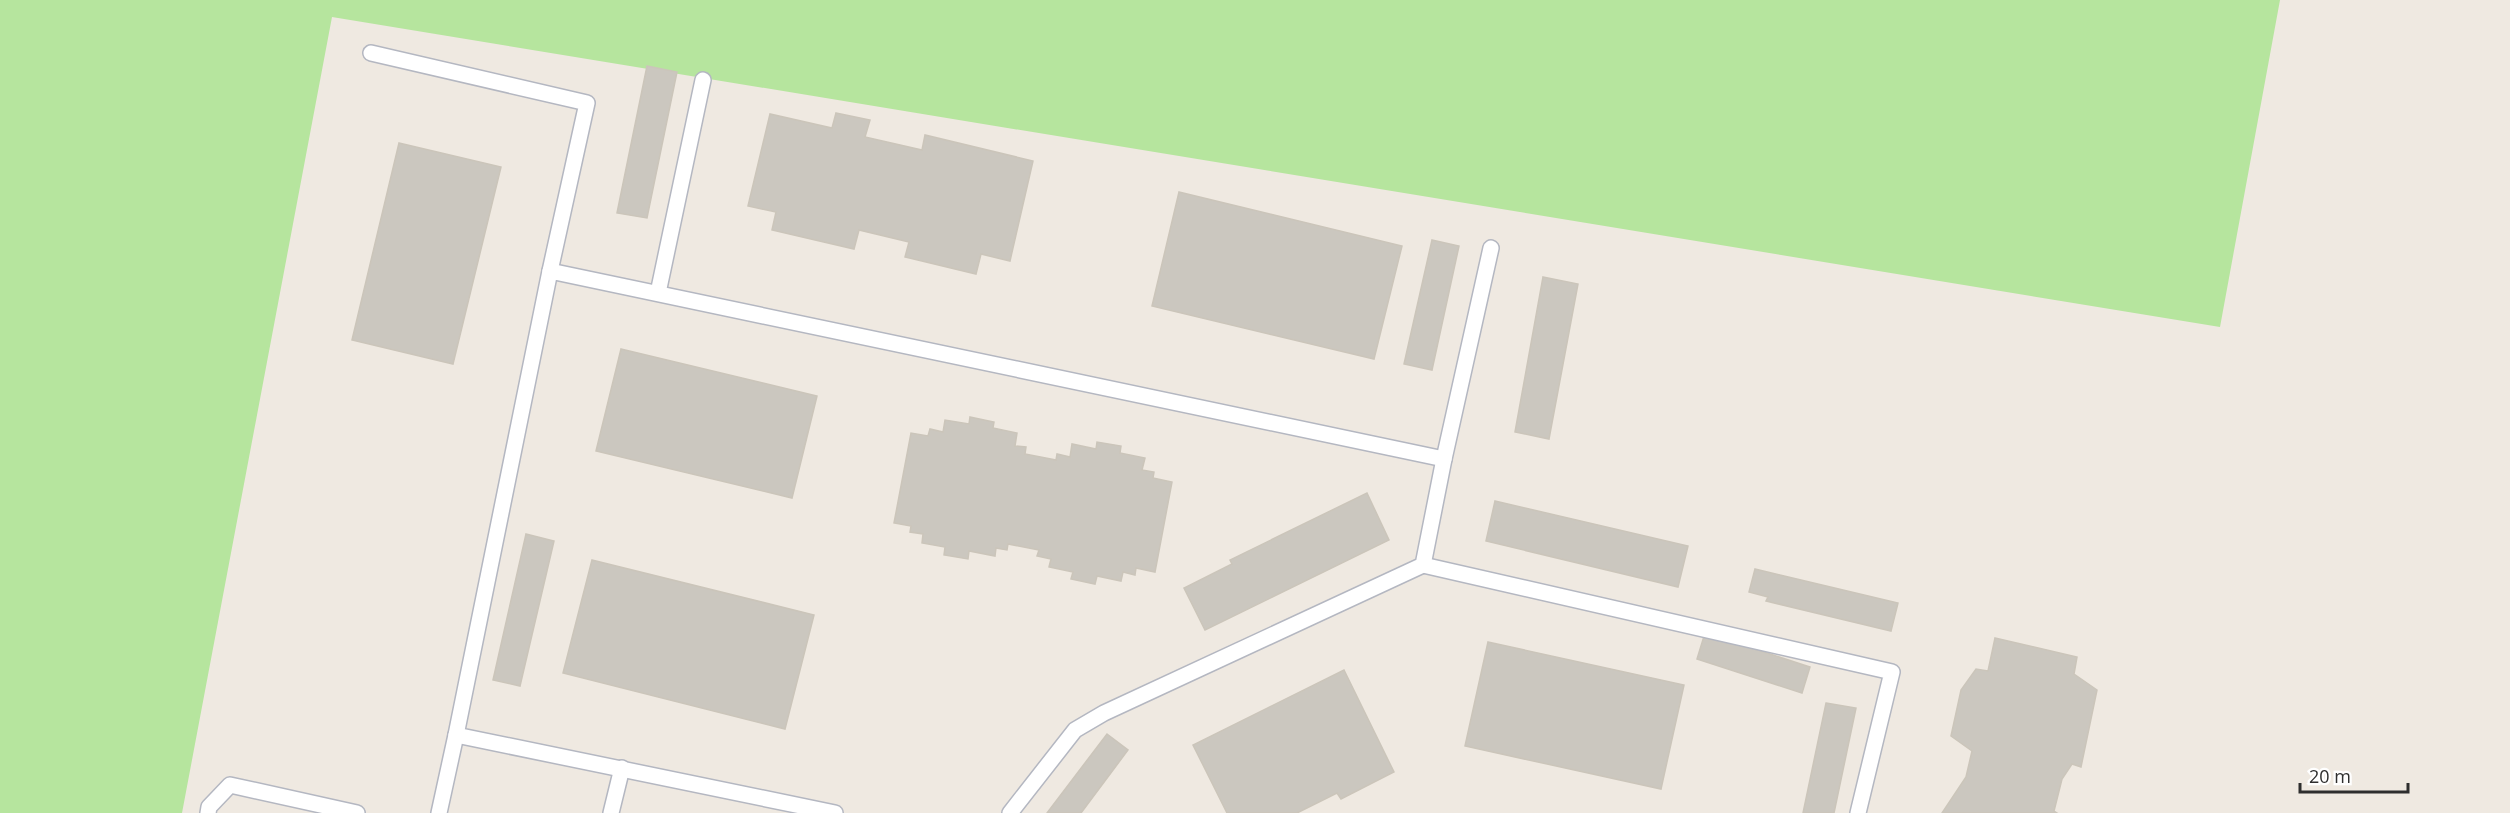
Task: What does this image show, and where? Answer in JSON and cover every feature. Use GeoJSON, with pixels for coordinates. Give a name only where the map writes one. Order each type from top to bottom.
{"type":"FeatureCollection","features":[{"type":"Feature","properties":{"kind":"lane"},"geometry":{"type":"LineString","coordinates":[[371,53],[587,103],[550,271],[439,813]]}},
{"type":"Feature","properties":{"kind":"lane"},"geometry":{"type":"LineString","coordinates":[[658,293],[702,80]]}},
{"type":"Feature","properties":{"kind":"lane"},"geometry":{"type":"LineString","coordinates":[[1423,565],[1491,248]]}},
{"type":"Feature","properties":{"kind":"lane"},"geometry":{"type":"LineString","coordinates":[[550,271],[1444,459]]}},
{"type":"Feature","properties":{"kind":"lane"},"geometry":{"type":"LineString","coordinates":[[1010,813],[1076,730],[1104,713],[1423,565],[1892,672],[1858,813]]}},
{"type":"Feature","properties":{"kind":"lane"},"geometry":{"type":"LineString","coordinates":[[456,735],[835,813]]}},
{"type":"Feature","properties":{"kind":"lane"},"geometry":{"type":"LineString","coordinates":[[611,813],[622,768]]}},
{"type":"Feature","properties":{"kind":"lane"},"geometry":{"type":"LineString","coordinates":[[208,813],[209,807],[230,785],[357,813]]}},
{"type":"Feature","properties":{"kind":"green space"},"geometry":{"type":"Polygon","coordinates":[[[0,0],[2280,0],[2220,327],[332,17],[182,813],[0,813],[0,0]]]}},
{"type":"Feature","properties":{"kind":"building"},"geometry":{"type":"Polygon","coordinates":[[[647,66],[677,72],[647,218],[617,213],[647,66]]]}},
{"type":"Feature","properties":{"kind":"building"},"geometry":{"type":"Polygon","coordinates":[[[836,113],[870,120],[865,137],[922,150],[925,135],[1033,161],[1010,261],[981,254],[976,274],[905,257],[909,242],[859,230],[854,249],[772,230],[776,212],[748,206],[770,114],[832,128],[836,113]]]}},
{"type":"Feature","properties":{"kind":"building"},"geometry":{"type":"Polygon","coordinates":[[[399,143],[501,167],[453,364],[352,340],[399,143]]]}},
{"type":"Feature","properties":{"kind":"building"},"geometry":{"type":"Polygon","coordinates":[[[1179,192],[1402,246],[1374,359],[1152,306],[1179,192]]]}},
{"type":"Feature","properties":{"kind":"building"},"geometry":{"type":"Polygon","coordinates":[[[1432,240],[1459,246],[1432,370],[1404,364],[1432,240]]]}},
{"type":"Feature","properties":{"kind":"building"},"geometry":{"type":"Polygon","coordinates":[[[1543,277],[1578,284],[1549,439],[1515,432],[1543,277]]]}},
{"type":"Feature","properties":{"kind":"building"},"geometry":{"type":"Polygon","coordinates":[[[621,349],[817,396],[792,498],[596,451],[621,349]]]}},
{"type":"Feature","properties":{"kind":"building"},"geometry":{"type":"Polygon","coordinates":[[[970,417],[994,422],[993,428],[1017,433],[1015,446],[1026,447],[1025,454],[1056,460],[1057,454],[1070,457],[1072,444],[1096,449],[1097,442],[1121,446],[1120,453],[1145,458],[1142,470],[1154,472],[1153,478],[1172,482],[1155,572],[1136,568],[1135,575],[1123,572],[1121,581],[1097,576],[1095,584],[1071,579],[1073,572],[1049,567],[1051,559],[1037,556],[1039,550],[1008,544],[1007,550],[996,548],[995,556],[969,551],[968,559],[944,555],[945,547],[922,543],[923,534],[910,532],[911,526],[894,523],[911,433],[928,436],[930,429],[943,432],[945,420],[969,424],[970,417]]]}},
{"type":"Feature","properties":{"kind":"building"},"geometry":{"type":"Polygon","coordinates":[[[1367,493],[1389,540],[1205,630],[1184,588],[1232,564],[1230,560],[1367,493]]]}},
{"type":"Feature","properties":{"kind":"building"},"geometry":{"type":"Polygon","coordinates":[[[1495,501],[1688,546],[1678,587],[1486,541],[1495,501]]]}},
{"type":"Feature","properties":{"kind":"building"},"geometry":{"type":"Polygon","coordinates":[[[526,534],[554,541],[520,686],[493,680],[526,534]]]}},
{"type":"Feature","properties":{"kind":"building"},"geometry":{"type":"Polygon","coordinates":[[[592,560],[814,615],[785,729],[563,673],[592,560]]]}},
{"type":"Feature","properties":{"kind":"building"},"geometry":{"type":"Polygon","coordinates":[[[1755,569],[1898,603],[1891,631],[1766,601],[1768,597],[1749,592],[1755,569]]]}},
{"type":"Feature","properties":{"kind":"building"},"geometry":{"type":"Polygon","coordinates":[[[1705,633],[1810,667],[1802,693],[1697,659],[1705,633]]]}},
{"type":"Feature","properties":{"kind":"building"},"geometry":{"type":"Polygon","coordinates":[[[1995,638],[2077,657],[2074,674],[2097,690],[2081,767],[2072,764],[2062,779],[2054,811],[2057,813],[1942,813],[1966,777],[1972,751],[1951,736],[1961,690],[1976,669],[1988,671],[1995,638]]]}},
{"type":"Feature","properties":{"kind":"building"},"geometry":{"type":"Polygon","coordinates":[[[1488,642],[1684,685],[1661,789],[1465,746],[1488,642]]]}},
{"type":"Feature","properties":{"kind":"building"},"geometry":{"type":"Polygon","coordinates":[[[1344,670],[1394,772],[1341,799],[1337,793],[1297,813],[1227,813],[1193,745],[1344,670]]]}},
{"type":"Feature","properties":{"kind":"building"},"geometry":{"type":"Polygon","coordinates":[[[1826,703],[1856,708],[1834,813],[1803,813],[1826,703]]]}},
{"type":"Feature","properties":{"kind":"building"},"geometry":{"type":"Polygon","coordinates":[[[1107,734],[1128,750],[1081,813],[1047,813],[1107,734]]]}}]}
